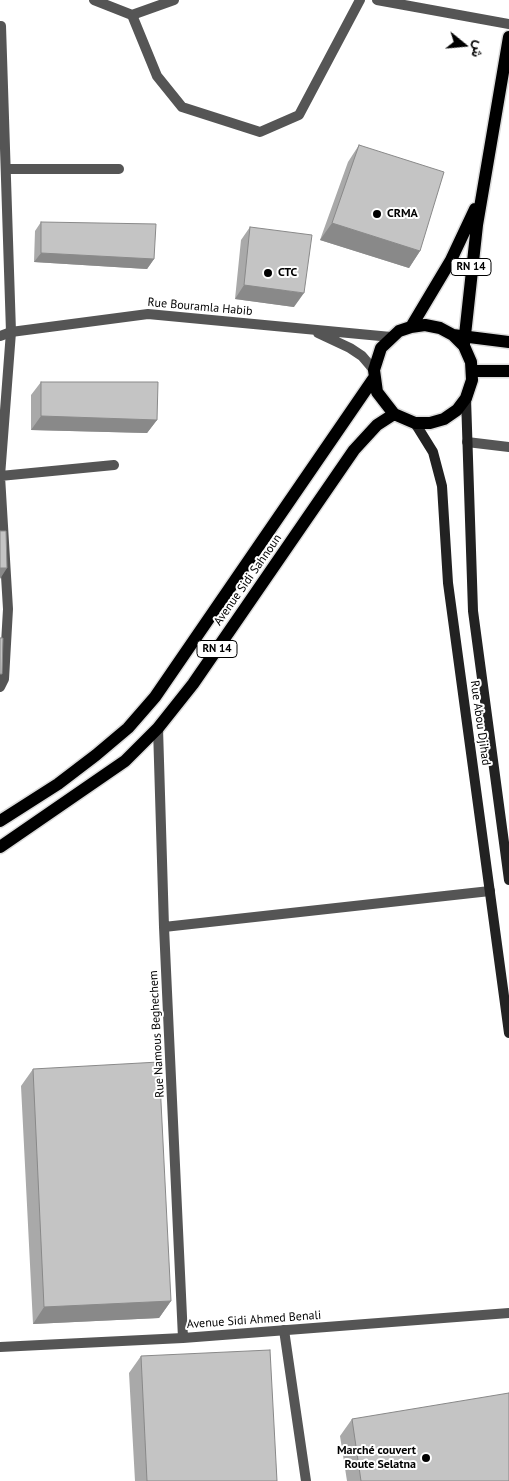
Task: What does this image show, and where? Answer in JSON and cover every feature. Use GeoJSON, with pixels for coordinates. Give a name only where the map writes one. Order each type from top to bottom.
{"type":"FeatureCollection","features":[{"type":"Feature","properties":{"kind":"main road","name":"RN 14"},"geometry":{"type":"LineString","coordinates":[[461,339],[483,188],[509,37]]}},
{"type":"Feature","properties":{"kind":"main road","name":"RN 14"},"geometry":{"type":"LineString","coordinates":[[411,327],[451,260],[483,188]]}},
{"type":"Feature","properties":{"kind":"main road"},"geometry":{"type":"LineString","coordinates":[[461,339],[472,371],[472,380],[466,398],[457,410],[444,418],[430,423],[415,423],[394,414],[377,392],[374,374],[381,348],[391,337],[411,327],[432,326],[461,339],[509,342]]}},
{"type":"Feature","properties":{"kind":"main road"},"geometry":{"type":"LineString","coordinates":[[472,371],[509,371]]}},
{"type":"Feature","properties":{"kind":"main road","name":"Avenue Sidi Sahnoun"},"geometry":{"type":"LineString","coordinates":[[0,821],[58,784],[96,755],[128,728],[155,697],[184,657],[374,374]]}},
{"type":"Feature","properties":{"kind":"main road","name":"Rue Abou Djihad"},"geometry":{"type":"LineString","coordinates":[[466,398],[473,612],[509,880]]}},
{"type":"Feature","properties":{"kind":"main road","name":"Avenue Sidi Sahnoun"},"geometry":{"type":"LineString","coordinates":[[0,847],[125,762],[158,728],[193,684],[354,450],[377,425],[394,414]]}},
{"type":"Feature","properties":{"kind":"main road","name":"Rue Abou Djihad"},"geometry":{"type":"LineString","coordinates":[[415,423],[433,452],[442,486],[448,583],[509,1033]]}},
{"type":"Feature","properties":{"kind":"street"},"geometry":{"type":"LineString","coordinates":[[94,0],[132,15],[174,0]]}},
{"type":"Feature","properties":{"kind":"street"},"geometry":{"type":"LineString","coordinates":[[132,15],[157,76],[182,106],[260,132],[299,115],[360,0]]}},
{"type":"Feature","properties":{"kind":"street"},"geometry":{"type":"LineString","coordinates":[[377,0],[509,24]]}},
{"type":"Feature","properties":{"kind":"street"},"geometry":{"type":"LineString","coordinates":[[0,687],[4,679],[4,609],[0,476],[11,332],[2,104],[1,26]]}},
{"type":"Feature","properties":{"kind":"street"},"geometry":{"type":"LineString","coordinates":[[6,169],[119,168]]}},
{"type":"Feature","properties":{"kind":"street","name":"Rue Bouramla Habib"},"geometry":{"type":"LineString","coordinates":[[0,336],[11,332],[148,314],[391,337]]}},
{"type":"Feature","properties":{"kind":"street"},"geometry":{"type":"LineString","coordinates":[[310,329],[350,348],[362,356],[374,374]]}},
{"type":"Feature","properties":{"kind":"street"},"geometry":{"type":"LineString","coordinates":[[466,442],[509,448]]}},
{"type":"Feature","properties":{"kind":"street"},"geometry":{"type":"LineString","coordinates":[[0,476],[114,465]]}},
{"type":"Feature","properties":{"kind":"street","name":"Rue Namous Beghechem"},"geometry":{"type":"LineString","coordinates":[[158,728],[164,927],[183,1338]]}},
{"type":"Feature","properties":{"kind":"street"},"geometry":{"type":"LineString","coordinates":[[164,927],[490,891]]}},
{"type":"Feature","properties":{"kind":"street","name":"Avenue Sidi Ahmed Benali"},"geometry":{"type":"LineString","coordinates":[[0,1347],[183,1338],[509,1313]]}},
{"type":"Feature","properties":{"kind":"street"},"geometry":{"type":"LineString","coordinates":[[284,1330],[306,1481]]}},
{"type":"Feature","properties":{"kind":"building","name":"CRMA"},"geometry":{"type":"Polygon","coordinates":[[[359,145],[444,172],[420,251],[332,223],[359,145]]]}},
{"type":"Feature","properties":{"kind":"building"},"geometry":{"type":"Polygon","coordinates":[[[41,222],[156,224],[154,259],[41,253],[41,222]]]}},
{"type":"Feature","properties":{"kind":"building","name":"CTC"},"geometry":{"type":"Polygon","coordinates":[[[250,227],[312,235],[304,293],[244,285],[250,227]]]}},
{"type":"Feature","properties":{"kind":"building"},"geometry":{"type":"Polygon","coordinates":[[[41,382],[158,382],[157,420],[41,416],[41,382]]]}},
{"type":"Feature","properties":{"kind":"building"},"geometry":{"type":"Polygon","coordinates":[[[0,531],[6,531],[7,568],[0,568],[0,531]]]}},
{"type":"Feature","properties":{"kind":"building"},"geometry":{"type":"Polygon","coordinates":[[[0,638],[3,638],[2,674],[0,674],[0,638]]]}},
{"type":"Feature","properties":{"kind":"building"},"geometry":{"type":"Polygon","coordinates":[[[159,1062],[171,1301],[44,1307],[33,1069],[159,1062]]]}},
{"type":"Feature","properties":{"kind":"building"},"geometry":{"type":"Polygon","coordinates":[[[270,1350],[277,1481],[147,1481],[141,1356],[270,1350]]]}},
{"type":"Feature","properties":{"kind":"building","name":"Marché couvert Route Selatna"},"geometry":{"type":"Polygon","coordinates":[[[509,1393],[509,1481],[361,1481],[352,1419],[509,1393]]]}},
{"type":"Feature","properties":{"kind":"place","name":"CRMA"},"geometry":{"type":"Point","coordinates":[377,214]}},
{"type":"Feature","properties":{"kind":"place","name":"CTC"},"geometry":{"type":"Point","coordinates":[268,273]}},
{"type":"Feature","properties":{"kind":"place","name":"Marché couvert Route Selatna"},"geometry":{"type":"Point","coordinates":[426,1458]}}]}
